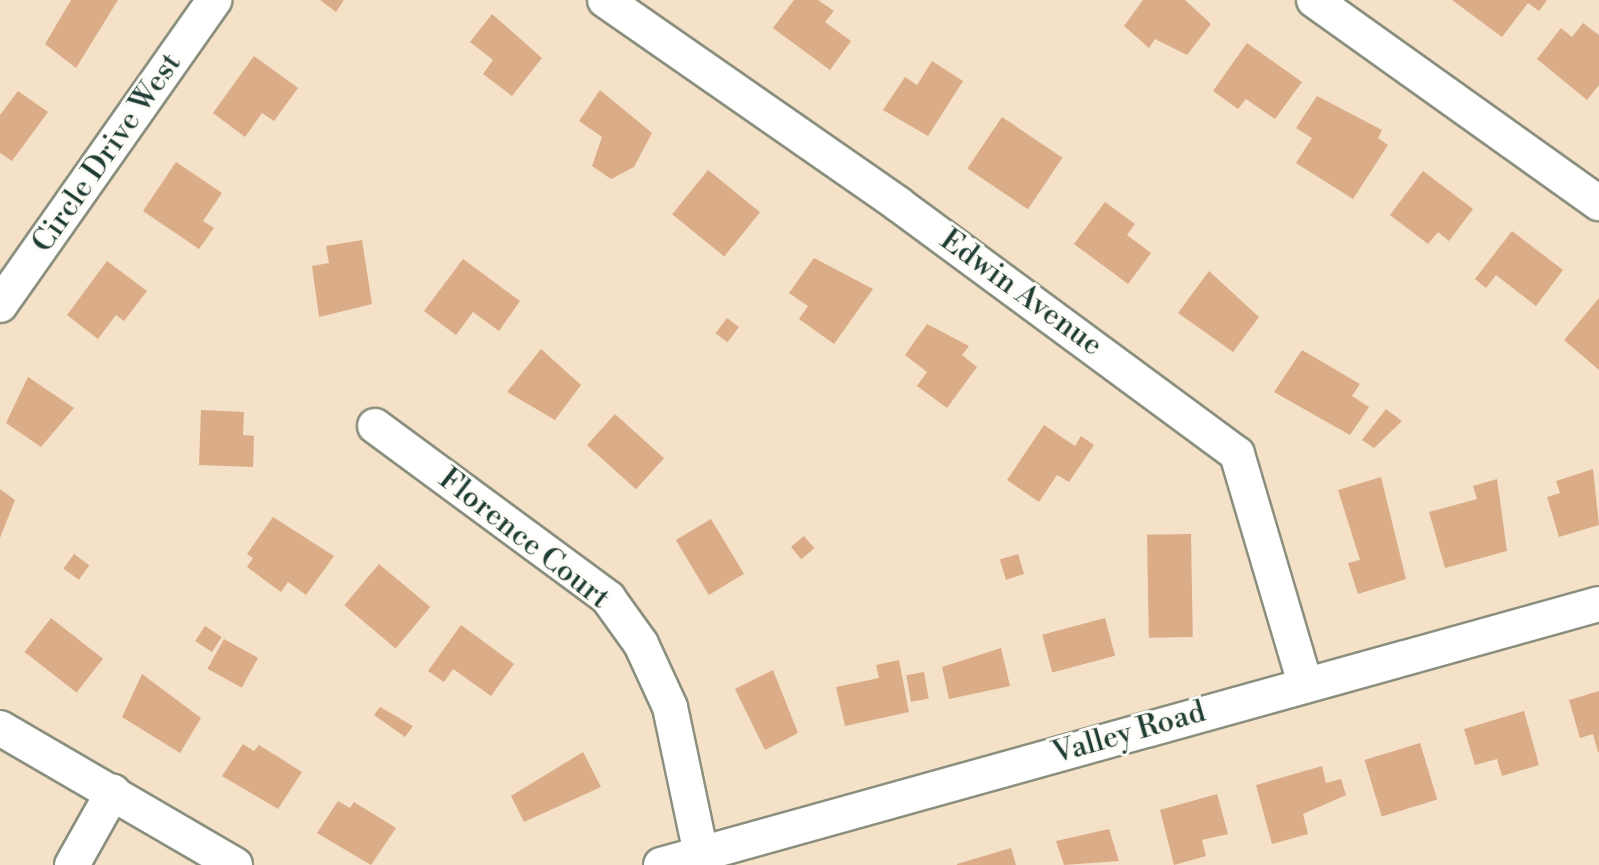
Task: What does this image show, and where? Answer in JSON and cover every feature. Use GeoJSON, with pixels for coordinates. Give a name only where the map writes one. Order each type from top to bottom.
{"type":"FeatureCollection","features":[{"type":"Feature","properties":{"kind":"street","name":"Circle Drive West"},"geometry":{"type":"LineString","coordinates":[[0,305],[214,0]]}},
{"type":"Feature","properties":{"kind":"street","name":"Edwin Avenue"},"geometry":{"type":"LineString","coordinates":[[605,0],[911,213],[1237,454],[1305,683]]}},
{"type":"Feature","properties":{"kind":"street"},"geometry":{"type":"LineString","coordinates":[[1314,0],[1599,203]]}},
{"type":"Feature","properties":{"kind":"street","name":"Florence Court"},"geometry":{"type":"LineString","coordinates":[[375,426],[608,598],[641,644],[670,707],[701,854]]}},
{"type":"Feature","properties":{"kind":"street","name":"Valley Road"},"geometry":{"type":"LineString","coordinates":[[661,865],[1305,683],[1599,604]]}},
{"type":"Feature","properties":{"kind":"street"},"geometry":{"type":"LineString","coordinates":[[0,728],[235,865]]}},
{"type":"Feature","properties":{"kind":"street"},"geometry":{"type":"LineString","coordinates":[[72,865],[113,792]]}},
{"type":"Feature","properties":{"kind":"building"},"geometry":{"type":"Polygon","coordinates":[[[71,0],[118,0],[76,68],[45,44],[71,0]]]}},
{"type":"Feature","properties":{"kind":"building"},"geometry":{"type":"Polygon","coordinates":[[[320,0],[344,0],[336,12],[320,0]]]}},
{"type":"Feature","properties":{"kind":"building"},"geometry":{"type":"Polygon","coordinates":[[[794,0],[818,0],[834,11],[825,22],[851,41],[830,70],[773,28],[794,0]]]}},
{"type":"Feature","properties":{"kind":"building"},"geometry":{"type":"Polygon","coordinates":[[[1143,0],[1185,0],[1211,24],[1187,55],[1155,39],[1149,48],[1124,26],[1143,0]]]}},
{"type":"Feature","properties":{"kind":"building"},"geometry":{"type":"Polygon","coordinates":[[[1452,0],[1547,0],[1539,11],[1528,3],[1502,37],[1452,0]]]}},
{"type":"Feature","properties":{"kind":"building"},"geometry":{"type":"Polygon","coordinates":[[[492,14],[542,58],[512,96],[483,74],[493,60],[470,42],[492,14]]]}},
{"type":"Feature","properties":{"kind":"building"},"geometry":{"type":"Polygon","coordinates":[[[1583,23],[1599,35],[1599,85],[1587,100],[1537,59],[1561,28],[1572,37],[1583,23]]]}},
{"type":"Feature","properties":{"kind":"building"},"geometry":{"type":"Polygon","coordinates":[[[1247,43],[1302,82],[1275,119],[1246,99],[1238,109],[1213,91],[1247,43]]]}},
{"type":"Feature","properties":{"kind":"building"},"geometry":{"type":"Polygon","coordinates":[[[254,56],[298,88],[274,121],[262,113],[245,137],[213,113],[254,56]]]}},
{"type":"Feature","properties":{"kind":"building"},"geometry":{"type":"Polygon","coordinates":[[[932,61],[963,81],[928,136],[883,110],[905,77],[917,85],[932,61]]]}},
{"type":"Feature","properties":{"kind":"building"},"geometry":{"type":"Polygon","coordinates":[[[600,90],[652,133],[634,167],[611,179],[592,166],[602,137],[579,121],[600,90]]]}},
{"type":"Feature","properties":{"kind":"building"},"geometry":{"type":"Polygon","coordinates":[[[18,91],[48,112],[12,161],[0,153],[0,115],[18,91]]]}},
{"type":"Feature","properties":{"kind":"building"},"geometry":{"type":"Polygon","coordinates":[[[1317,96],[1382,130],[1378,138],[1388,145],[1353,199],[1296,163],[1312,138],[1296,128],[1317,96]]]}},
{"type":"Feature","properties":{"kind":"building"},"geometry":{"type":"Polygon","coordinates":[[[1002,117],[1063,158],[1028,209],[967,168],[1002,117]]]}},
{"type":"Feature","properties":{"kind":"building"},"geometry":{"type":"Polygon","coordinates":[[[176,162],[222,193],[203,221],[214,228],[199,249],[143,211],[176,162]]]}},
{"type":"Feature","properties":{"kind":"building"},"geometry":{"type":"Polygon","coordinates":[[[708,170],[760,212],[724,256],[672,214],[708,170]]]}},
{"type":"Feature","properties":{"kind":"building"},"geometry":{"type":"Polygon","coordinates":[[[1423,171],[1473,209],[1449,241],[1438,232],[1428,244],[1390,215],[1423,171]]]}},
{"type":"Feature","properties":{"kind":"building"},"geometry":{"type":"Polygon","coordinates":[[[1105,202],[1135,224],[1127,235],[1151,253],[1128,284],[1074,244],[1105,202]]]}},
{"type":"Feature","properties":{"kind":"building"},"geometry":{"type":"Polygon","coordinates":[[[1512,231],[1563,270],[1536,306],[1496,275],[1486,288],[1475,279],[1512,231]]]}},
{"type":"Feature","properties":{"kind":"building"},"geometry":{"type":"Polygon","coordinates":[[[362,240],[372,304],[319,317],[312,266],[329,263],[326,246],[362,240]]]}},
{"type":"Feature","properties":{"kind":"building"},"geometry":{"type":"Polygon","coordinates":[[[814,258],[873,289],[834,344],[799,319],[808,306],[789,293],[814,258]]]}},
{"type":"Feature","properties":{"kind":"building"},"geometry":{"type":"Polygon","coordinates":[[[463,259],[520,301],[499,331],[473,312],[456,335],[424,311],[463,259]]]}},
{"type":"Feature","properties":{"kind":"building"},"geometry":{"type":"Polygon","coordinates":[[[107,261],[147,291],[124,321],[116,315],[98,339],[67,315],[107,261]]]}},
{"type":"Feature","properties":{"kind":"building"},"geometry":{"type":"Polygon","coordinates":[[[1209,271],[1259,317],[1233,352],[1178,313],[1209,271]]]}},
{"type":"Feature","properties":{"kind":"building"},"geometry":{"type":"Polygon","coordinates":[[[1599,298],[1599,370],[1564,340],[1599,298]]]}},
{"type":"Feature","properties":{"kind":"building"},"geometry":{"type":"Polygon","coordinates":[[[727,318],[739,327],[728,342],[716,333],[727,318]]]}},
{"type":"Feature","properties":{"kind":"building"},"geometry":{"type":"Polygon","coordinates":[[[927,324],[969,346],[962,355],[977,367],[947,408],[917,386],[927,372],[905,355],[927,324]]]}},
{"type":"Feature","properties":{"kind":"building"},"geometry":{"type":"Polygon","coordinates":[[[541,349],[581,385],[555,420],[507,392],[541,349]]]}},
{"type":"Feature","properties":{"kind":"building"},"geometry":{"type":"Polygon","coordinates":[[[1302,350],[1360,384],[1352,396],[1369,407],[1350,435],[1274,392],[1302,350]]]}},
{"type":"Feature","properties":{"kind":"building"},"geometry":{"type":"Polygon","coordinates":[[[28,377],[74,408],[41,447],[6,423],[28,377]]]}},
{"type":"Feature","properties":{"kind":"building"},"geometry":{"type":"Polygon","coordinates":[[[1386,409],[1402,421],[1374,448],[1362,440],[1386,409]]]}},
{"type":"Feature","properties":{"kind":"building"},"geometry":{"type":"Polygon","coordinates":[[[201,410],[244,412],[243,435],[254,436],[253,467],[199,465],[201,410]]]}},
{"type":"Feature","properties":{"kind":"building"},"geometry":{"type":"Polygon","coordinates":[[[615,414],[664,458],[636,489],[587,445],[615,414]]]}},
{"type":"Feature","properties":{"kind":"building"},"geometry":{"type":"Polygon","coordinates":[[[1044,425],[1075,446],[1081,436],[1094,445],[1069,482],[1057,475],[1039,502],[1007,480],[1044,425]]]}},
{"type":"Feature","properties":{"kind":"building"},"geometry":{"type":"Polygon","coordinates":[[[1593,469],[1599,525],[1559,537],[1547,497],[1560,493],[1556,481],[1593,469]]]}},
{"type":"Feature","properties":{"kind":"building"},"geometry":{"type":"Polygon","coordinates":[[[1381,477],[1406,579],[1358,594],[1348,563],[1360,560],[1338,490],[1381,477]]]}},
{"type":"Feature","properties":{"kind":"building"},"geometry":{"type":"Polygon","coordinates":[[[1497,479],[1507,551],[1445,568],[1429,512],[1477,499],[1473,486],[1497,479]]]}},
{"type":"Feature","properties":{"kind":"building"},"geometry":{"type":"Polygon","coordinates":[[[0,489],[15,500],[0,538],[0,489]]]}},
{"type":"Feature","properties":{"kind":"building"},"geometry":{"type":"Polygon","coordinates":[[[273,517],[334,556],[306,595],[288,582],[281,592],[247,567],[253,558],[247,554],[273,517]]]}},
{"type":"Feature","properties":{"kind":"building"},"geometry":{"type":"Polygon","coordinates":[[[711,519],[744,574],[709,595],[676,540],[711,519]]]}},
{"type":"Feature","properties":{"kind":"building"},"geometry":{"type":"Polygon","coordinates":[[[1191,534],[1193,637],[1149,638],[1147,535],[1191,534]]]}},
{"type":"Feature","properties":{"kind":"building"},"geometry":{"type":"Polygon","coordinates":[[[804,536],[814,548],[801,559],[791,547],[804,536]]]}},
{"type":"Feature","properties":{"kind":"building"},"geometry":{"type":"Polygon","coordinates":[[[74,554],[89,565],[79,580],[63,569],[74,554]]]}},
{"type":"Feature","properties":{"kind":"building"},"geometry":{"type":"Polygon","coordinates":[[[1018,554],[1024,574],[1006,580],[1000,560],[1018,554]]]}},
{"type":"Feature","properties":{"kind":"building"},"geometry":{"type":"Polygon","coordinates":[[[379,564],[430,607],[396,648],[344,605],[379,564]]]}},
{"type":"Feature","properties":{"kind":"building"},"geometry":{"type":"Polygon","coordinates":[[[51,618],[103,659],[77,693],[25,652],[51,618]]]}},
{"type":"Feature","properties":{"kind":"building"},"geometry":{"type":"Polygon","coordinates":[[[1105,618],[1115,656],[1052,672],[1042,635],[1105,618]]]}},
{"type":"Feature","properties":{"kind":"building"},"geometry":{"type":"Polygon","coordinates":[[[461,625],[514,664],[491,696],[453,669],[444,682],[428,671],[461,625]]]}},
{"type":"Feature","properties":{"kind":"building"},"geometry":{"type":"Polygon","coordinates":[[[205,626],[222,637],[212,652],[195,641],[205,626]]]}},
{"type":"Feature","properties":{"kind":"building"},"geometry":{"type":"Polygon","coordinates":[[[224,639],[258,658],[242,688],[208,669],[224,639]]]}},
{"type":"Feature","properties":{"kind":"building"},"geometry":{"type":"Polygon","coordinates":[[[1001,648],[1010,686],[949,699],[942,667],[1001,648]]]}},
{"type":"Feature","properties":{"kind":"building"},"geometry":{"type":"Polygon","coordinates":[[[899,660],[909,712],[845,726],[836,687],[879,678],[876,665],[899,660]]]}},
{"type":"Feature","properties":{"kind":"building"},"geometry":{"type":"Polygon","coordinates":[[[773,670],[798,733],[765,750],[735,689],[773,670]]]}},
{"type":"Feature","properties":{"kind":"building"},"geometry":{"type":"Polygon","coordinates":[[[924,672],[929,699],[911,702],[906,675],[924,672]]]}},
{"type":"Feature","properties":{"kind":"building"},"geometry":{"type":"Polygon","coordinates":[[[142,674],[201,718],[180,753],[122,717],[142,674]]]}},
{"type":"Feature","properties":{"kind":"building"},"geometry":{"type":"Polygon","coordinates":[[[1599,691],[1598,752],[1593,734],[1580,738],[1569,700],[1599,691]]]}},
{"type":"Feature","properties":{"kind":"building"},"geometry":{"type":"Polygon","coordinates":[[[380,707],[413,726],[405,737],[374,715],[380,707]]]}},
{"type":"Feature","properties":{"kind":"building"},"geometry":{"type":"Polygon","coordinates":[[[1524,711],[1539,765],[1502,776],[1497,759],[1475,765],[1464,729],[1524,711]]]}},
{"type":"Feature","properties":{"kind":"building"},"geometry":{"type":"Polygon","coordinates":[[[1420,743],[1437,799],[1382,816],[1365,760],[1420,743]]]}},
{"type":"Feature","properties":{"kind":"building"},"geometry":{"type":"Polygon","coordinates":[[[243,744],[254,751],[259,745],[302,772],[278,809],[222,776],[243,744]]]}},
{"type":"Feature","properties":{"kind":"building"},"geometry":{"type":"Polygon","coordinates":[[[583,752],[601,787],[524,822],[511,796],[583,752]]]}},
{"type":"Feature","properties":{"kind":"building"},"geometry":{"type":"Polygon","coordinates":[[[1322,766],[1326,783],[1341,779],[1346,795],[1303,814],[1308,834],[1272,844],[1256,785],[1322,766]]]}},
{"type":"Feature","properties":{"kind":"building"},"geometry":{"type":"Polygon","coordinates":[[[1217,794],[1228,834],[1202,840],[1206,856],[1174,865],[1160,810],[1217,794]]]}},
{"type":"Feature","properties":{"kind":"building"},"geometry":{"type":"Polygon","coordinates":[[[338,801],[350,808],[354,802],[396,828],[371,865],[317,833],[338,801]]]}},
{"type":"Feature","properties":{"kind":"building"},"geometry":{"type":"Polygon","coordinates":[[[1109,829],[1119,861],[1064,865],[1056,841],[1109,829]]]}},
{"type":"Feature","properties":{"kind":"building"},"geometry":{"type":"Polygon","coordinates":[[[1011,848],[1016,865],[957,865],[957,864],[1011,848]]]}}]}
